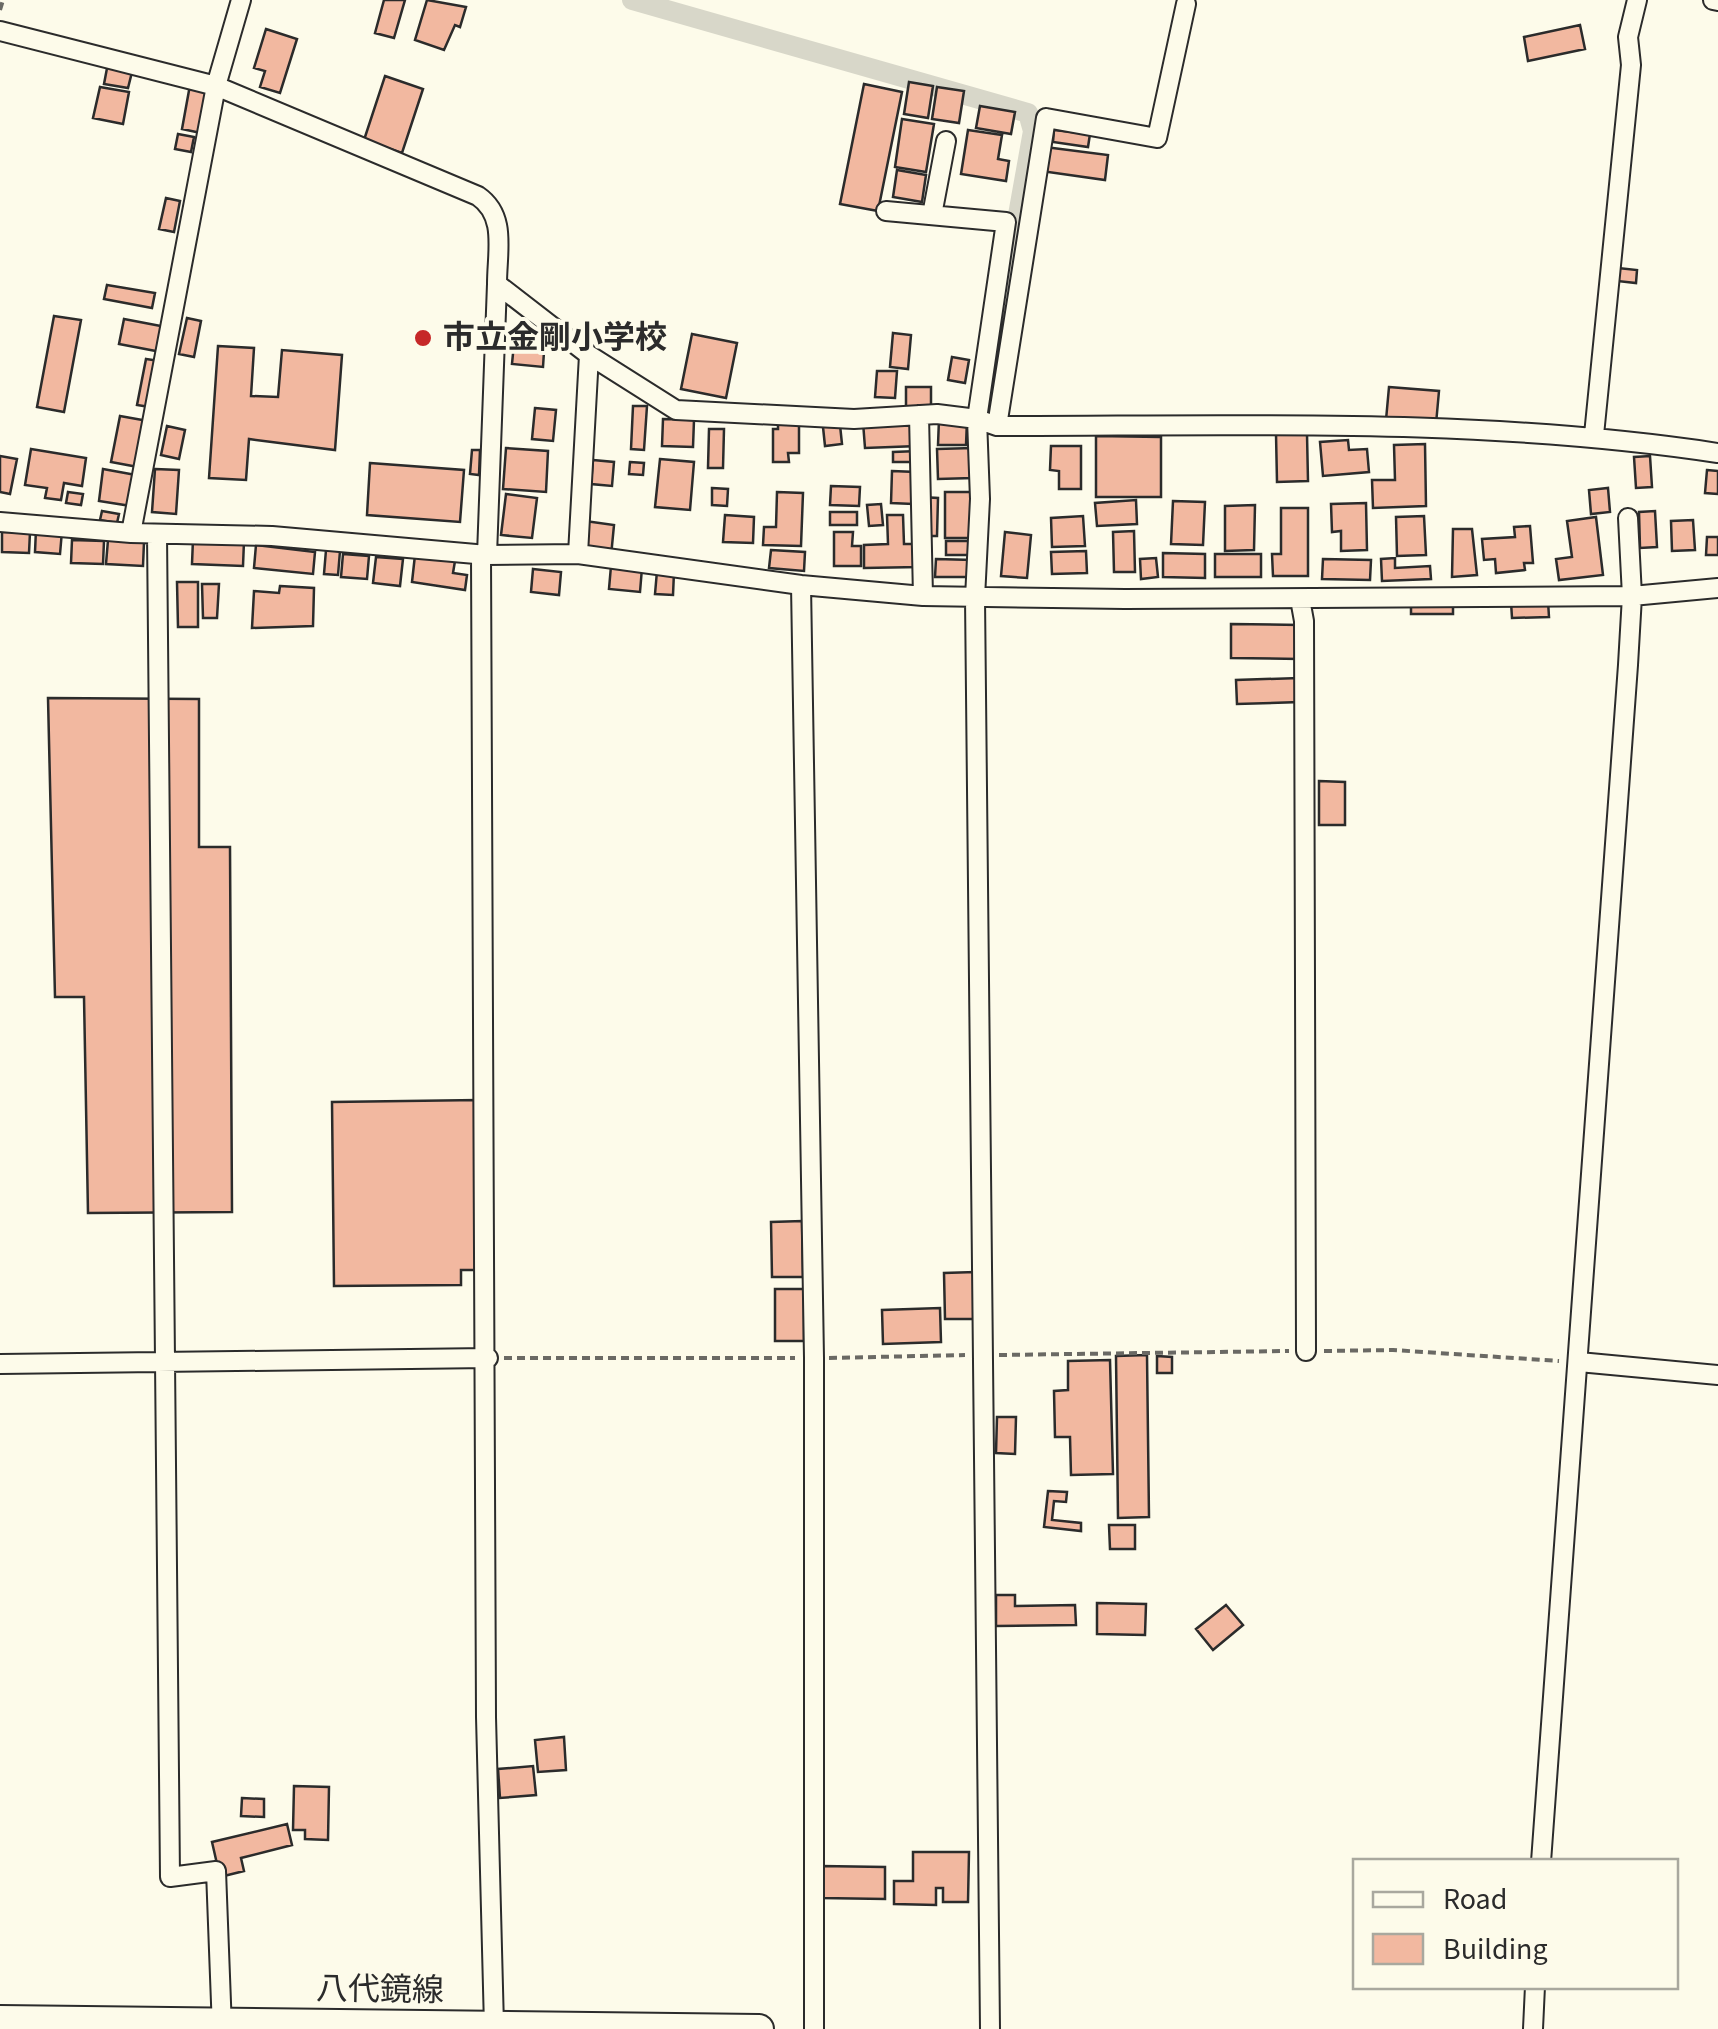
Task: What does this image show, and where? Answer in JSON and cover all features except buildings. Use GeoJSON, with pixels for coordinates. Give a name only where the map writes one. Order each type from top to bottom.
{"type":"FeatureCollection","features":[{"type":"Feature","properties":{"kind":"main road","name":"八代鏡線"},"geometry":{"type":"LineString","coordinates":[[0,2020],[222,2026],[759,2029]]}},
{"type":"Feature","properties":{"kind":"street"},"geometry":{"type":"LineString","coordinates":[[132,533],[216,86],[241,0]]}},
{"type":"Feature","properties":{"kind":"street"},"geometry":{"type":"LineString","coordinates":[[1594,435],[1631,65],[1628,36],[1637,0]]}},
{"type":"Feature","properties":{"kind":"street"},"geometry":{"type":"LineString","coordinates":[[997,426],[1046,118],[1158,138],[1186,4]]}},
{"type":"Feature","properties":{"kind":"street"},"geometry":{"type":"LineString","coordinates":[[0,31],[216,86],[491,205],[498,217],[484,555],[486,1717],[494,2026]]}},
{"type":"Feature","properties":{"kind":"street"},"geometry":{"type":"LineString","coordinates":[[932,216],[946,141]]}},
{"type":"Feature","properties":{"kind":"street"},"geometry":{"type":"LineString","coordinates":[[886,211],[1006,222],[978,419],[980,499],[975,598],[977,1355],[990,2029]]}},
{"type":"Feature","properties":{"kind":"street"},"geometry":{"type":"LineString","coordinates":[[497,284],[589,356],[676,410],[854,419],[918,415],[978,419],[997,426],[1364,426],[1594,435],[1718,454]]}},
{"type":"Feature","properties":{"kind":"street"},"geometry":{"type":"LineString","coordinates":[[578,554],[589,356]]}},
{"type":"Feature","properties":{"kind":"street"},"geometry":{"type":"LineString","coordinates":[[918,415],[922,596]]}},
{"type":"Feature","properties":{"kind":"street"},"geometry":{"type":"LineString","coordinates":[[1541,1859],[1632,596],[1628,518]]}},
{"type":"Feature","properties":{"kind":"street"},"geometry":{"type":"LineString","coordinates":[[0,522],[132,533],[272,536],[484,555],[578,554],[801,585],[922,596],[1632,596],[1718,588]]}},
{"type":"Feature","properties":{"kind":"street"},"geometry":{"type":"LineString","coordinates":[[157,534],[162,1361],[170,1877],[216,1871],[222,2026]]}},
{"type":"Feature","properties":{"kind":"street"},"geometry":{"type":"LineString","coordinates":[[801,585],[814,1358],[814,2029]]}},
{"type":"Feature","properties":{"kind":"street"},"geometry":{"type":"LineString","coordinates":[[1300,599],[1304,621],[1306,1351]]}},
{"type":"Feature","properties":{"kind":"street"},"geometry":{"type":"LineString","coordinates":[[0,1364],[488,1358]]}},
{"type":"Feature","properties":{"kind":"street"},"geometry":{"type":"LineString","coordinates":[[1579,1362],[1718,1375]]}},
{"type":"Feature","properties":{"kind":"street"},"geometry":{"type":"LineString","coordinates":[[1533,2029],[1535,1989]]}},
{"type":"Feature","properties":{"kind":"path"},"geometry":{"type":"LineString","coordinates":[[0,10],[3,0]]}},
{"type":"Feature","properties":{"kind":"path"},"geometry":{"type":"LineString","coordinates":[[488,1358],[1393,1350],[1579,1362]]}},
{"type":"Feature","properties":{"kind":"waterway"},"geometry":{"type":"LineString","coordinates":[[632,0],[1028,113],[1033,131],[1006,282]]}},
{"type":"Feature","properties":{"kind":"place","name":"市立金剛小学校"},"geometry":{"type":"Point","coordinates":[423,338]}}]}
